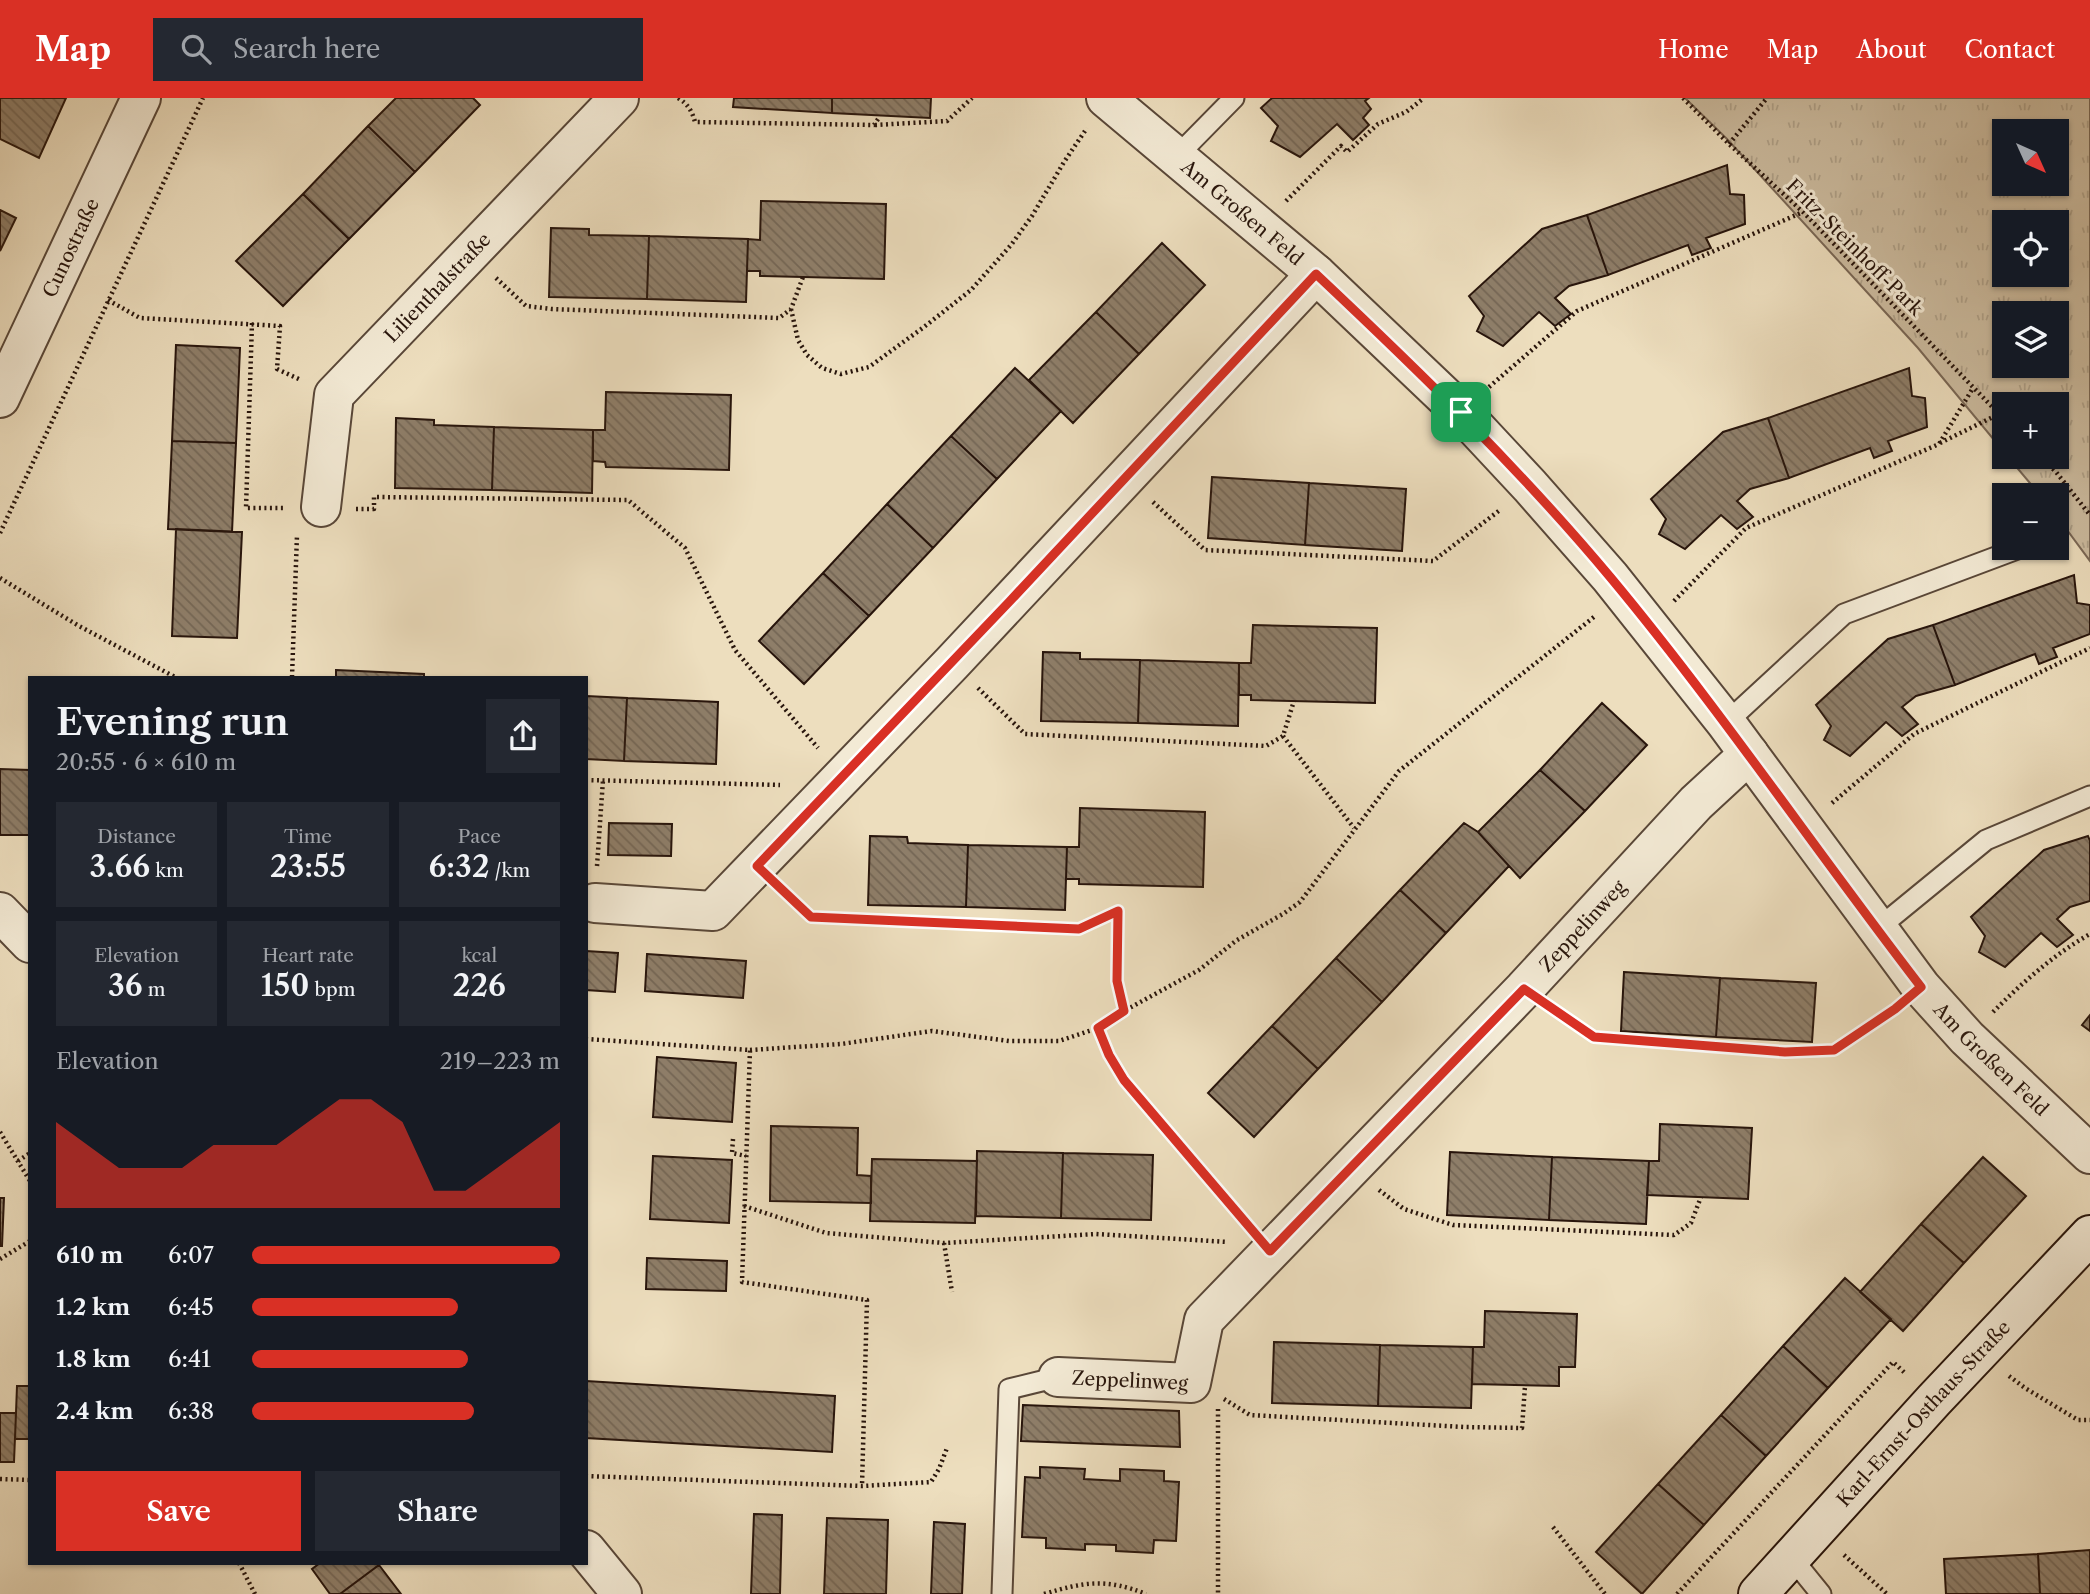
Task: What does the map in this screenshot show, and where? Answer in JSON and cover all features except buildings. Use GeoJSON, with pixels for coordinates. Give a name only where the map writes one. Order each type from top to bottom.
{"type":"FeatureCollection","features":[{"type":"Feature","properties":{"kind":"street","name":"Cunostraße"},"geometry":{"type":"LineString","coordinates":[[0,398],[141,98]]}},
{"type":"Feature","properties":{"kind":"street","name":"Lilienthalstraße"},"geometry":{"type":"LineString","coordinates":[[334,395],[619,98]]}},
{"type":"Feature","properties":{"kind":"street","name":"Am Großen Feld"},"geometry":{"type":"LineString","coordinates":[[1107,98],[1316,274],[1461,412],[1530,486],[1623,593],[1726,723],[1876,930],[1921,987],[1967,1038],[2090,1154]]}},
{"type":"Feature","properties":{"kind":"street"},"geometry":{"type":"LineString","coordinates":[[595,903],[713,911],[952,663],[1316,274]]}},
{"type":"Feature","properties":{"kind":"street"},"geometry":{"type":"LineString","coordinates":[[309,508],[334,395]]}},
{"type":"Feature","properties":{"kind":"street","name":"Zeppelinweg"},"geometry":{"type":"LineString","coordinates":[[1058,1377],[1204,1389],[1204,1321],[1264,1243],[1351,1167],[1524,989],[1696,803],[1749,754]]}},
{"type":"Feature","properties":{"kind":"street"},"geometry":{"type":"LineString","coordinates":[[0,912],[28,941]]}},
{"type":"Feature","properties":{"kind":"street","name":"Karl-Ernst-Osthaus-Straße"},"geometry":{"type":"LineString","coordinates":[[1758,1594],[1978,1352],[2090,1235]]}},
{"type":"Feature","properties":{"kind":"street"},"geometry":{"type":"LineString","coordinates":[[588,1552],[622,1594]]}},
{"type":"Feature","properties":{"kind":"lane"},"geometry":{"type":"LineString","coordinates":[[1177,156],[1234,98]]}},
{"type":"Feature","properties":{"kind":"lane"},"geometry":{"type":"LineString","coordinates":[[1726,723],[1844,614],[1992,558]]}},
{"type":"Feature","properties":{"kind":"lane"},"geometry":{"type":"LineString","coordinates":[[1876,930],[1986,840],[2090,796]]}},
{"type":"Feature","properties":{"kind":"lane"},"geometry":{"type":"LineString","coordinates":[[1002,1594],[1009,1389],[1058,1377]]}},
{"type":"Feature","properties":{"kind":"lane"},"geometry":{"type":"LineString","coordinates":[[1791,1557],[1821,1594]]}},
{"type":"Feature","properties":{"kind":"path"},"geometry":{"type":"LineString","coordinates":[[0,533],[203,98]]}},
{"type":"Feature","properties":{"kind":"path"},"geometry":{"type":"LineString","coordinates":[[678,98],[686,103],[695,122],[874,125],[947,121],[972,98]]}},
{"type":"Feature","properties":{"kind":"path"},"geometry":{"type":"LineString","coordinates":[[790,309],[798,340],[807,355],[822,368],[841,374],[869,367],[971,290],[1011,245],[1107,98]]}},
{"type":"Feature","properties":{"kind":"path"},"geometry":{"type":"LineString","coordinates":[[1260,226],[1341,146],[1348,152],[1378,124],[1406,112],[1424,98]]}},
{"type":"Feature","properties":{"kind":"path","name":"Fritz-Steinhoff-Park"},"geometry":{"type":"LineString","coordinates":[[1683,98],[1803,212],[1992,407]]}},
{"type":"Feature","properties":{"kind":"path"},"geometry":{"type":"LineString","coordinates":[[1729,144],[1767,98]]}},
{"type":"Feature","properties":{"kind":"path"},"geometry":{"type":"LineString","coordinates":[[874,125],[880,116]]}},
{"type":"Feature","properties":{"kind":"path"},"geometry":{"type":"LineString","coordinates":[[1461,412],[1577,311],[1803,212]]}},
{"type":"Feature","properties":{"kind":"path"},"geometry":{"type":"LineString","coordinates":[[470,254],[526,306],[552,309],[779,318],[790,309],[803,277]]}},
{"type":"Feature","properties":{"kind":"path"},"geometry":{"type":"LineString","coordinates":[[108,300],[140,318],[281,326],[277,369],[334,395]]}},
{"type":"Feature","properties":{"kind":"path"},"geometry":{"type":"LineString","coordinates":[[252,323],[246,508],[374,509],[374,497],[628,500],[685,548],[734,650],[838,782]]}},
{"type":"Feature","properties":{"kind":"path"},"geometry":{"type":"LineString","coordinates":[[1939,444],[1973,388]]}},
{"type":"Feature","properties":{"kind":"path"},"geometry":{"type":"LineString","coordinates":[[1649,626],[1746,527],[1939,444],[1992,418]]}},
{"type":"Feature","properties":{"kind":"path"},"geometry":{"type":"LineString","coordinates":[[2053,469],[2090,514]]}},
{"type":"Feature","properties":{"kind":"path"},"geometry":{"type":"LineString","coordinates":[[1127,478],[1205,550],[1433,561],[1530,486]]}},
{"type":"Feature","properties":{"kind":"path"},"geometry":{"type":"LineString","coordinates":[[292,676],[309,508]]}},
{"type":"Feature","properties":{"kind":"path"},"geometry":{"type":"LineString","coordinates":[[0,578],[79,626],[173,676]]}},
{"type":"Feature","properties":{"kind":"path"},"geometry":{"type":"LineString","coordinates":[[588,1039],[750,1051],[841,1044],[932,1031],[1009,1041],[1059,1041],[1098,1028],[1199,970],[1237,940],[1300,902],[1399,771],[1623,593]]}},
{"type":"Feature","properties":{"kind":"path"},"geometry":{"type":"LineString","coordinates":[[1802,828],[1914,734],[2090,648]]}},
{"type":"Feature","properties":{"kind":"path"},"geometry":{"type":"LineString","coordinates":[[952,663],[1025,734],[1266,746],[1283,736],[1294,701]]}},
{"type":"Feature","properties":{"kind":"path"},"geometry":{"type":"LineString","coordinates":[[1283,736],[1354,828]]}},
{"type":"Feature","properties":{"kind":"path"},"geometry":{"type":"LineString","coordinates":[[588,780],[838,782]]}},
{"type":"Feature","properties":{"kind":"path"},"geometry":{"type":"LineString","coordinates":[[595,903],[603,780]]}},
{"type":"Feature","properties":{"kind":"path"},"geometry":{"type":"LineString","coordinates":[[757,866],[811,917],[1079,929],[1118,911],[1117,981],[1124,1011]]}},
{"type":"Feature","properties":{"kind":"path"},"geometry":{"type":"LineString","coordinates":[[1967,1038],[2022,984],[2060,953],[2090,934]]}},
{"type":"Feature","properties":{"kind":"path"},"geometry":{"type":"LineString","coordinates":[[1524,989],[1594,1037],[1785,1052],[1834,1050],[1895,1009],[1921,987]]}},
{"type":"Feature","properties":{"kind":"path"},"geometry":{"type":"LineString","coordinates":[[1098,1028],[1109,1055],[1124,1080],[1264,1243]]}},
{"type":"Feature","properties":{"kind":"path"},"geometry":{"type":"LineString","coordinates":[[750,1051],[742,1282],[867,1300],[862,1486]]}},
{"type":"Feature","properties":{"kind":"path"},"geometry":{"type":"LineString","coordinates":[[0,1132],[28,1178]]}},
{"type":"Feature","properties":{"kind":"path"},"geometry":{"type":"LineString","coordinates":[[733,1139],[732,1153],[746,1156]]}},
{"type":"Feature","properties":{"kind":"path"},"geometry":{"type":"LineString","coordinates":[[18,1161],[28,1154]]}},
{"type":"Feature","properties":{"kind":"path"},"geometry":{"type":"LineString","coordinates":[[1351,1167],[1404,1209],[1453,1225],[1674,1235],[1691,1223],[1701,1197]]}},
{"type":"Feature","properties":{"kind":"path"},"geometry":{"type":"LineString","coordinates":[[744,1206],[826,1233],[944,1243],[1096,1234],[1264,1243]]}},
{"type":"Feature","properties":{"kind":"path"},"geometry":{"type":"LineString","coordinates":[[0,1259],[28,1242]]}},
{"type":"Feature","properties":{"kind":"path"},"geometry":{"type":"LineString","coordinates":[[944,1243],[952,1292]]}},
{"type":"Feature","properties":{"kind":"path"},"geometry":{"type":"LineString","coordinates":[[1978,1352],[2025,1388],[2078,1420],[2090,1420]]}},
{"type":"Feature","properties":{"kind":"path"},"geometry":{"type":"LineString","coordinates":[[1677,1594],[1893,1362],[1934,1400]]}},
{"type":"Feature","properties":{"kind":"path"},"geometry":{"type":"LineString","coordinates":[[1204,1389],[1250,1415],[1522,1428],[1525,1386]]}},
{"type":"Feature","properties":{"kind":"path"},"geometry":{"type":"LineString","coordinates":[[1204,1389],[1218,1594]]}},
{"type":"Feature","properties":{"kind":"path"},"geometry":{"type":"LineString","coordinates":[[588,1476],[862,1486],[931,1482],[947,1448]]}},
{"type":"Feature","properties":{"kind":"path"},"geometry":{"type":"LineString","coordinates":[[0,1479],[28,1480]]}},
{"type":"Feature","properties":{"kind":"path"},"geometry":{"type":"LineString","coordinates":[[1553,1527],[1605,1594]]}},
{"type":"Feature","properties":{"kind":"path"},"geometry":{"type":"LineString","coordinates":[[1816,1528],[1888,1594]]}},
{"type":"Feature","properties":{"kind":"path"},"geometry":{"type":"LineString","coordinates":[[240,1565],[255,1594]]}},
{"type":"Feature","properties":{"kind":"path"},"geometry":{"type":"LineString","coordinates":[[1044,1594],[1074,1585],[1100,1583],[1123,1585],[1146,1594]]}},
{"type":"Feature","properties":{"kind":"green space"},"geometry":{"type":"Polygon","coordinates":[[[1685,98],[2090,98],[2090,561],[2069,533],[2069,483],[2030,483],[2018,469],[2069,469],[2069,392],[1992,392],[1992,437],[1918,348],[1727,139],[1685,98]]]}},
{"type":"Feature","properties":{"kind":"route"},"geometry":{"type":"LineString","coordinates":[[1316,274],[1461,412],[1623,593],[1726,723],[1876,930],[1921,987],[1895,1009],[1834,1050],[1785,1052],[1594,1037],[1524,989],[1270,1251],[1124,1080],[1109,1055],[1098,1028],[1124,1011],[1117,981],[1118,911],[1079,929],[811,917],[757,866],[1127,478],[1316,274]]}}]}
